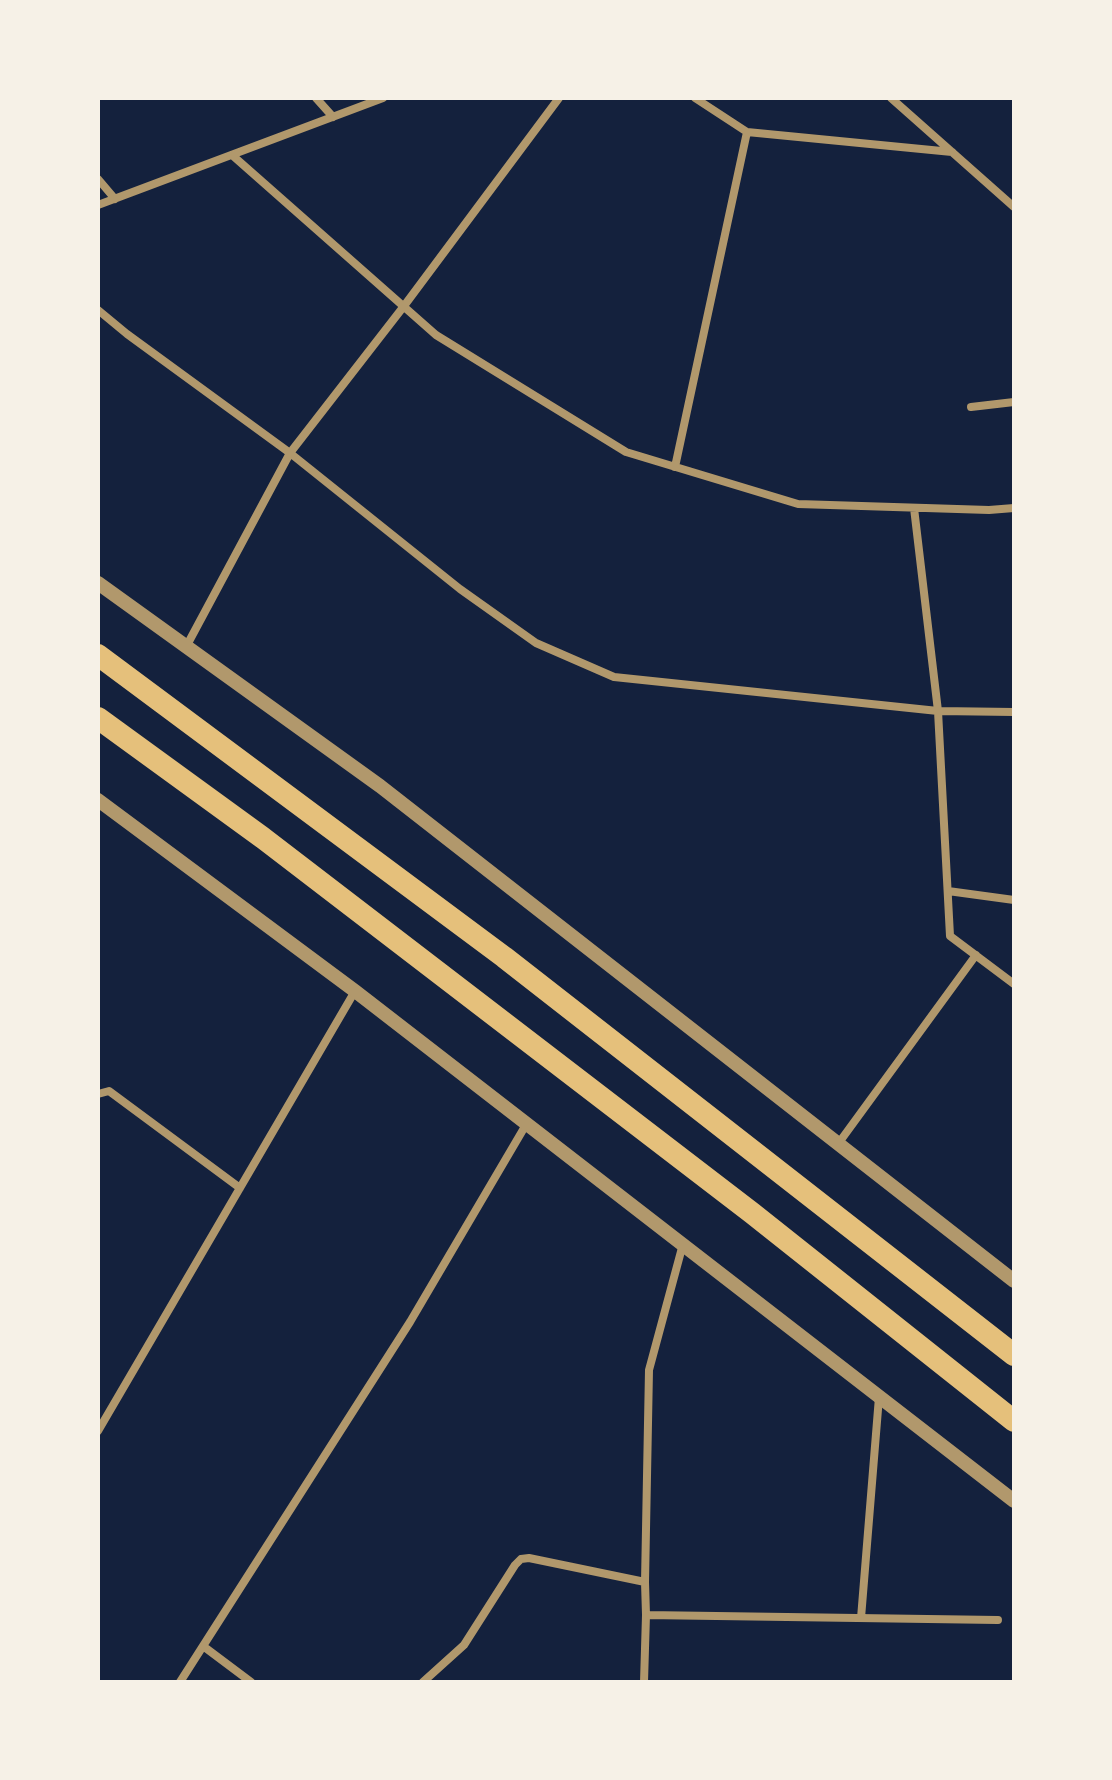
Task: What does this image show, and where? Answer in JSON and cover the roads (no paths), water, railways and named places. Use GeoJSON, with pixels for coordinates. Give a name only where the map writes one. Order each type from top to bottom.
{"type":"FeatureCollection","features":[{"type":"Feature","properties":{"kind":"highway"},"geometry":{"type":"LineString","coordinates":[[98,655],[504,957],[1014,1355]]}},
{"type":"Feature","properties":{"kind":"highway"},"geometry":{"type":"LineString","coordinates":[[98,718],[263,838],[740,1203],[1014,1421]]}},
{"type":"Feature","properties":{"kind":"street"},"geometry":{"type":"LineString","coordinates":[[316,98],[333,117]]}},
{"type":"Feature","properties":{"kind":"street"},"geometry":{"type":"LineString","coordinates":[[98,205],[383,98]]}},
{"type":"Feature","properties":{"kind":"street"},"geometry":{"type":"LineString","coordinates":[[186,647],[290,453],[559,98]]}},
{"type":"Feature","properties":{"kind":"street"},"geometry":{"type":"LineString","coordinates":[[695,98],[747,132],[952,152]]}},
{"type":"Feature","properties":{"kind":"street"},"geometry":{"type":"LineString","coordinates":[[891,98],[1014,207]]}},
{"type":"Feature","properties":{"kind":"street"},"geometry":{"type":"LineString","coordinates":[[675,467],[747,132]]}},
{"type":"Feature","properties":{"kind":"street"},"geometry":{"type":"LineString","coordinates":[[232,155],[436,335],[626,452],[798,504],[989,510],[1014,508]]}},
{"type":"Feature","properties":{"kind":"street"},"geometry":{"type":"LineString","coordinates":[[98,179],[115,199]]}},
{"type":"Feature","properties":{"kind":"street"},"geometry":{"type":"LineString","coordinates":[[98,310],[290,453],[460,589],[536,643],[614,677],[938,711],[1014,712]]}},
{"type":"Feature","properties":{"kind":"street"},"geometry":{"type":"LineString","coordinates":[[971,407],[1014,402]]}},
{"type":"Feature","properties":{"kind":"street"},"geometry":{"type":"LineString","coordinates":[[914,508],[938,711],[950,936],[1014,984]]}},
{"type":"Feature","properties":{"kind":"street"},"geometry":{"type":"LineString","coordinates":[[98,583],[380,786],[1014,1281]]}},
{"type":"Feature","properties":{"kind":"street"},"geometry":{"type":"LineString","coordinates":[[98,800],[355,991],[1014,1501]]}},
{"type":"Feature","properties":{"kind":"street"},"geometry":{"type":"LineString","coordinates":[[948,891],[1014,900]]}},
{"type":"Feature","properties":{"kind":"street"},"geometry":{"type":"LineString","coordinates":[[838,1144],[976,955]]}},
{"type":"Feature","properties":{"kind":"street"},"geometry":{"type":"LineString","coordinates":[[98,1431],[355,991]]}},
{"type":"Feature","properties":{"kind":"street"},"geometry":{"type":"LineString","coordinates":[[98,1094],[109,1091],[240,1188]]}},
{"type":"Feature","properties":{"kind":"street"},"geometry":{"type":"LineString","coordinates":[[180,1682],[410,1322],[527,1123]]}},
{"type":"Feature","properties":{"kind":"street"},"geometry":{"type":"LineString","coordinates":[[644,1682],[649,1370],[683,1244]]}},
{"type":"Feature","properties":{"kind":"street"},"geometry":{"type":"LineString","coordinates":[[861,1618],[879,1397]]}},
{"type":"Feature","properties":{"kind":"street"},"geometry":{"type":"LineString","coordinates":[[423,1682],[464,1645],[521,1559],[529,1558],[645,1582]]}},
{"type":"Feature","properties":{"kind":"street"},"geometry":{"type":"LineString","coordinates":[[646,1615],[998,1620]]}},
{"type":"Feature","properties":{"kind":"street"},"geometry":{"type":"LineString","coordinates":[[203,1646],[251,1682]]}}]}
